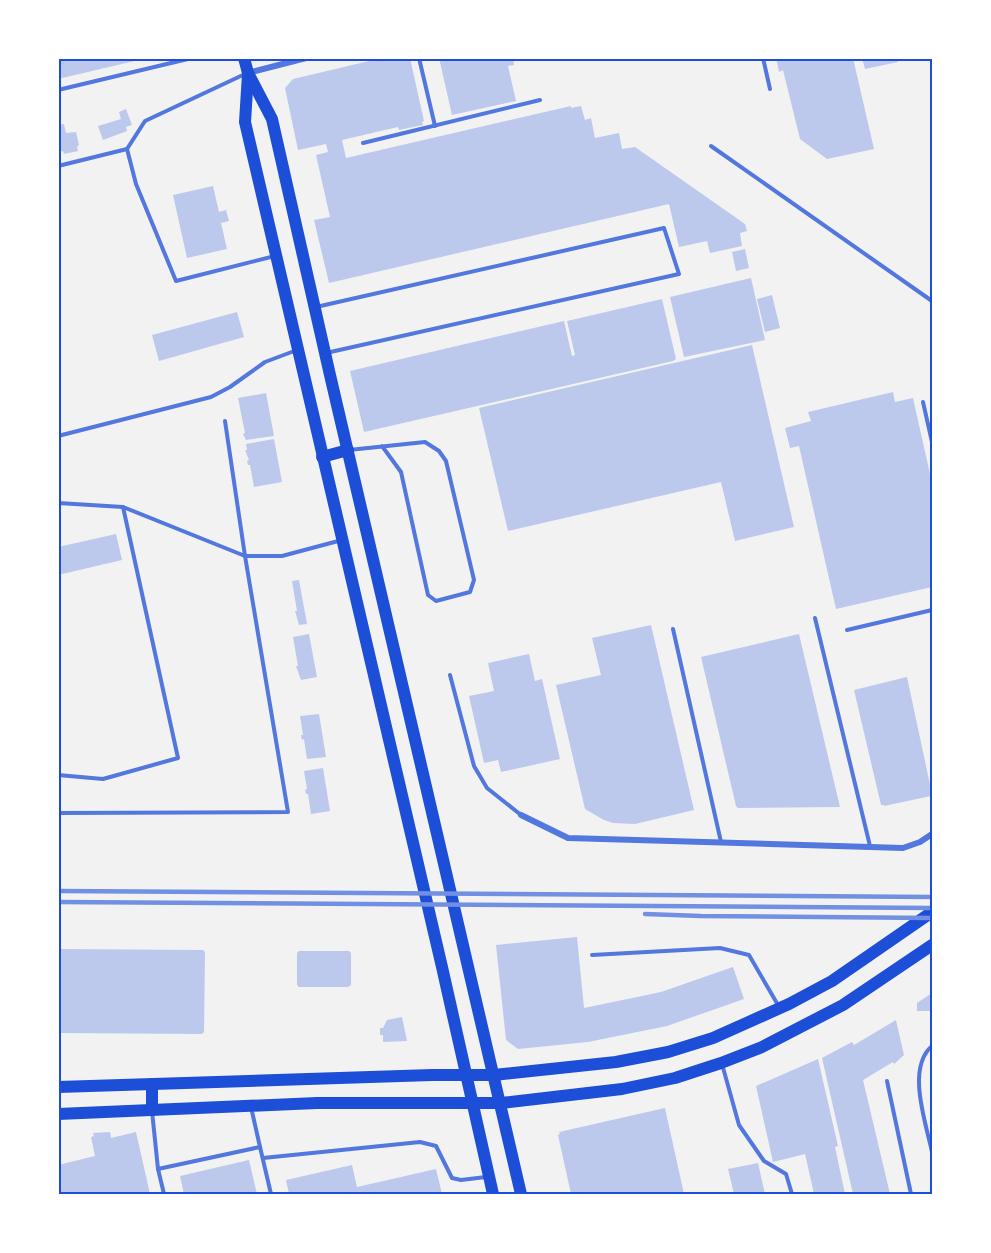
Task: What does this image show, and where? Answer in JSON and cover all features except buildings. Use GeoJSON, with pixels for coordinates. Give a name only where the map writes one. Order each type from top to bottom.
{"type":"FeatureCollection","features":[{"type":"Feature","properties":{"kind":"main road"},"geometry":{"type":"LineString","coordinates":[[244,58],[248,73],[273,119],[325,353],[521,1194]]}},
{"type":"Feature","properties":{"kind":"main road"},"geometry":{"type":"LineString","coordinates":[[248,73],[245,122],[493,1194]]}},
{"type":"Feature","properties":{"kind":"main road"},"geometry":{"type":"LineString","coordinates":[[322,457],[348,450]]}},
{"type":"Feature","properties":{"kind":"main road"},"geometry":{"type":"LineString","coordinates":[[58,1087],[465,1074],[495,1075],[616,1062],[668,1052],[713,1038],[780,1009],[832,981],[933,912]]}},
{"type":"Feature","properties":{"kind":"main road"},"geometry":{"type":"LineString","coordinates":[[58,1113],[317,1103],[501,1103],[622,1089],[675,1078],[721,1064],[800,1029],[843,1005],[933,945]]}},
{"type":"Feature","properties":{"kind":"main road"},"geometry":{"type":"LineString","coordinates":[[152,1084],[152,1110]]}},
{"type":"Feature","properties":{"kind":"street"},"geometry":{"type":"LineString","coordinates":[[248,73],[306,58]]}},
{"type":"Feature","properties":{"kind":"street"},"geometry":{"type":"LineString","coordinates":[[521,815],[568,838],[903,848],[933,834]]}},
{"type":"Feature","properties":{"kind":"lane"},"geometry":{"type":"LineString","coordinates":[[58,90],[192,58]]}},
{"type":"Feature","properties":{"kind":"lane"},"geometry":{"type":"LineString","coordinates":[[419,58],[435,126]]}},
{"type":"Feature","properties":{"kind":"lane"},"geometry":{"type":"LineString","coordinates":[[763,58],[770,89]]}},
{"type":"Feature","properties":{"kind":"lane"},"geometry":{"type":"LineString","coordinates":[[58,165],[127,149],[145,121],[248,73]]}},
{"type":"Feature","properties":{"kind":"lane"},"geometry":{"type":"LineString","coordinates":[[363,143],[540,100]]}},
{"type":"Feature","properties":{"kind":"lane"},"geometry":{"type":"LineString","coordinates":[[711,146],[933,301]]}},
{"type":"Feature","properties":{"kind":"lane"},"geometry":{"type":"LineString","coordinates":[[127,149],[136,184],[176,281],[276,256]]}},
{"type":"Feature","properties":{"kind":"lane"},"geometry":{"type":"LineString","coordinates":[[315,307],[664,228],[679,274],[325,353]]}},
{"type":"Feature","properties":{"kind":"lane"},"geometry":{"type":"LineString","coordinates":[[58,436],[211,397],[230,387],[265,362],[298,350]]}},
{"type":"Feature","properties":{"kind":"lane"},"geometry":{"type":"LineString","coordinates":[[923,402],[933,442]]}},
{"type":"Feature","properties":{"kind":"lane"},"geometry":{"type":"LineString","coordinates":[[58,813],[288,812],[225,421]]}},
{"type":"Feature","properties":{"kind":"lane"},"geometry":{"type":"LineString","coordinates":[[348,450],[382,446],[425,442],[439,451],[446,461],[474,580],[470,591],[436,601],[428,595],[401,472],[382,446]]}},
{"type":"Feature","properties":{"kind":"lane"},"geometry":{"type":"LineString","coordinates":[[58,503],[123,507],[245,556],[282,556],[342,540]]}},
{"type":"Feature","properties":{"kind":"lane"},"geometry":{"type":"LineString","coordinates":[[58,775],[103,779],[177,758],[123,507]]}},
{"type":"Feature","properties":{"kind":"lane"},"geometry":{"type":"LineString","coordinates":[[847,630],[933,610]]}},
{"type":"Feature","properties":{"kind":"lane"},"geometry":{"type":"LineString","coordinates":[[815,618],[870,846]]}},
{"type":"Feature","properties":{"kind":"lane"},"geometry":{"type":"LineString","coordinates":[[673,628],[721,842]]}},
{"type":"Feature","properties":{"kind":"lane"},"geometry":{"type":"LineString","coordinates":[[450,675],[474,766],[487,788],[521,815]]}},
{"type":"Feature","properties":{"kind":"lane"},"geometry":{"type":"LineString","coordinates":[[592,955],[720,948],[749,955],[780,1009]]}},
{"type":"Feature","properties":{"kind":"lane"},"geometry":{"type":"LineString","coordinates":[[933,1046],[923,1058],[919,1081],[919,1094],[933,1152]]}},
{"type":"Feature","properties":{"kind":"lane"},"geometry":{"type":"LineString","coordinates":[[721,1064],[739,1125],[764,1161],[786,1174],[792,1194]]}},
{"type":"Feature","properties":{"kind":"lane"},"geometry":{"type":"LineString","coordinates":[[887,1081],[911,1194]]}},
{"type":"Feature","properties":{"kind":"lane"},"geometry":{"type":"LineString","coordinates":[[251,1106],[271,1194]]}},
{"type":"Feature","properties":{"kind":"lane"},"geometry":{"type":"LineString","coordinates":[[152,1110],[158,1169],[164,1194]]}},
{"type":"Feature","properties":{"kind":"lane"},"geometry":{"type":"LineString","coordinates":[[263,1158],[420,1142],[436,1146],[452,1178],[461,1180],[489,1177]]}},
{"type":"Feature","properties":{"kind":"lane"},"geometry":{"type":"LineString","coordinates":[[158,1169],[260,1147]]}},
{"type":"Feature","properties":{"kind":"railway"},"geometry":{"type":"LineString","coordinates":[[58,891],[932,897]]}},
{"type":"Feature","properties":{"kind":"railway"},"geometry":{"type":"LineString","coordinates":[[58,902],[932,908]]}},
{"type":"Feature","properties":{"kind":"railway"},"geometry":{"type":"LineString","coordinates":[[645,914],[932,918]]}}]}
